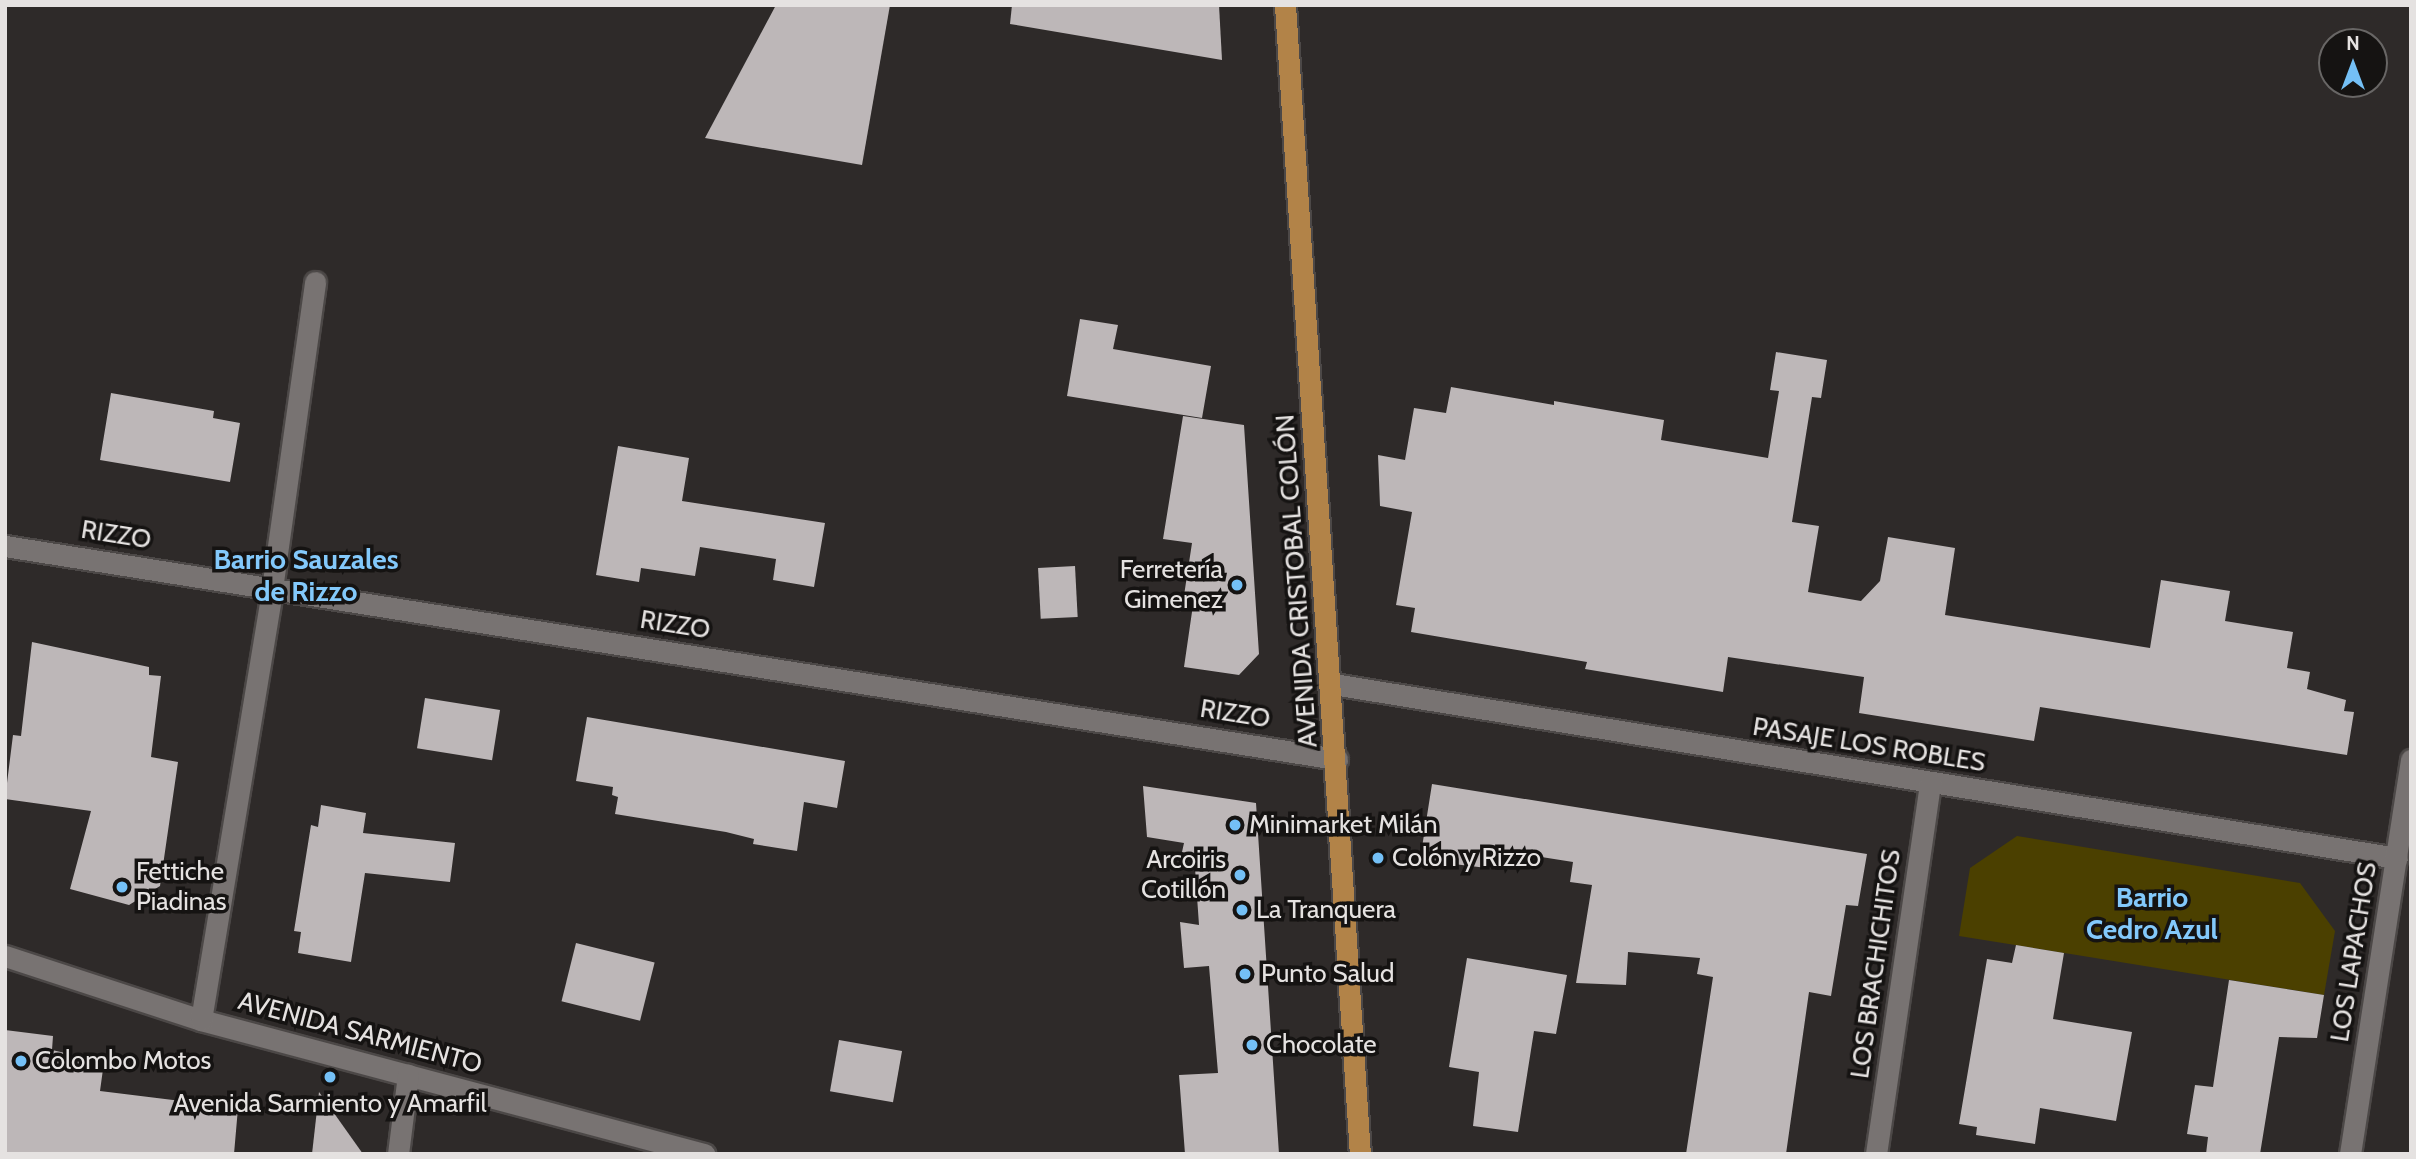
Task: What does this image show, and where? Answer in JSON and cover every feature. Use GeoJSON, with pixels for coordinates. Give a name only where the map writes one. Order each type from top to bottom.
{"type":"FeatureCollection","features":[{"type":"Feature","properties":{"kind":"main road","name":"AVENIDA CRISTOBAL COLÓN"},"geometry":{"type":"LineString","coordinates":[[1285,5],[1337,759],[1360,1154]]}},
{"type":"Feature","properties":{"kind":"street"},"geometry":{"type":"LineString","coordinates":[[201,1020],[272,589],[314,282]]}},
{"type":"Feature","properties":{"kind":"street","name":"RIZZO"},"geometry":{"type":"LineString","coordinates":[[5,546],[1337,759]]}},
{"type":"Feature","properties":{"kind":"street","name":"PASAJE LOS ROBLES"},"geometry":{"type":"LineString","coordinates":[[1332,684],[2398,858]]}},
{"type":"Feature","properties":{"kind":"street","name":"LOS LAPACHOS"},"geometry":{"type":"LineString","coordinates":[[2350,1154],[2398,858],[2411,760]]}},
{"type":"Feature","properties":{"kind":"street","name":"LOS BRACHICHITOS"},"geometry":{"type":"LineString","coordinates":[[1877,1154],[1930,783]]}},
{"type":"Feature","properties":{"kind":"street","name":"AVENIDA SARMIENTO"},"geometry":{"type":"LineString","coordinates":[[5,956],[201,1020],[704,1154]]}},
{"type":"Feature","properties":{"kind":"street"},"geometry":{"type":"LineString","coordinates":[[398,1154],[408,1075]]}},
{"type":"Feature","properties":{"kind":"shaded area"},"geometry":{"type":"Polygon","coordinates":[[[2017,836],[2300,883],[2335,931],[2324,995],[1959,936],[1970,868],[2017,836]]]}},
{"type":"Feature","properties":{"kind":"building"},"geometry":{"type":"Polygon","coordinates":[[[776,5],[890,5],[862,165],[705,138],[776,5]]]}},
{"type":"Feature","properties":{"kind":"building"},"geometry":{"type":"Polygon","coordinates":[[[1012,5],[1219,5],[1222,60],[1010,24],[1012,5]]]}},
{"type":"Feature","properties":{"kind":"building"},"geometry":{"type":"Polygon","coordinates":[[[1080,319],[1118,325],[1113,349],[1211,366],[1202,418],[1067,396],[1080,319]]]}},
{"type":"Feature","properties":{"kind":"building"},"geometry":{"type":"Polygon","coordinates":[[[1776,352],[1827,360],[1821,398],[1812,397],[1792,522],[1819,526],[1808,592],[1861,601],[1880,581],[1888,537],[1955,548],[1945,615],[2150,648],[2161,580],[2230,591],[2225,621],[2293,632],[2287,668],[2310,672],[2307,689],[2346,700],[2344,711],[2354,712],[2347,755],[2040,707],[2034,741],[1859,713],[1864,677],[1728,657],[1723,692],[1585,669],[1587,662],[1411,632],[1415,608],[1396,605],[1412,512],[1380,506],[1378,455],[1405,460],[1414,408],[1446,413],[1451,387],[1554,405],[1554,401],[1664,420],[1661,440],[1768,458],[1779,391],[1770,390],[1776,352]]]}},
{"type":"Feature","properties":{"kind":"building"},"geometry":{"type":"Polygon","coordinates":[[[111,393],[214,411],[213,418],[240,423],[230,482],[100,460],[111,393]]]}},
{"type":"Feature","properties":{"kind":"building"},"geometry":{"type":"Polygon","coordinates":[[[1183,416],[1244,425],[1259,654],[1239,675],[1184,667],[1193,605],[1183,602],[1192,543],[1163,539],[1183,416]]]}},
{"type":"Feature","properties":{"kind":"building"},"geometry":{"type":"Polygon","coordinates":[[[618,446],[689,458],[682,501],[825,523],[814,587],[773,580],[776,559],[700,547],[695,576],[641,568],[639,582],[596,575],[618,446]]]}},
{"type":"Feature","properties":{"kind":"building"},"geometry":{"type":"Polygon","coordinates":[[[1075,566],[1078,617],[1041,619],[1038,568],[1075,566]]]}},
{"type":"Feature","properties":{"kind":"building"},"geometry":{"type":"Polygon","coordinates":[[[32,642],[149,667],[149,675],[161,676],[151,757],[178,762],[160,886],[129,905],[70,889],[91,811],[5,799],[13,735],[21,736],[32,642]]]}},
{"type":"Feature","properties":{"kind":"building"},"geometry":{"type":"Polygon","coordinates":[[[425,698],[500,710],[492,760],[417,748],[425,698]]]}},
{"type":"Feature","properties":{"kind":"building"},"geometry":{"type":"Polygon","coordinates":[[[587,717],[845,761],[837,808],[804,802],[797,851],[753,844],[754,839],[726,832],[615,814],[618,797],[612,795],[613,787],[576,781],[587,717]]]}},
{"type":"Feature","properties":{"kind":"building"},"geometry":{"type":"Polygon","coordinates":[[[1432,784],[1867,854],[1858,906],[1846,905],[1831,996],[1809,992],[1786,1154],[1686,1154],[1713,977],[1697,974],[1700,958],[1628,952],[1626,985],[1576,983],[1592,885],[1570,882],[1573,862],[1490,849],[1487,868],[1420,860],[1432,784]]]}},
{"type":"Feature","properties":{"kind":"building"},"geometry":{"type":"Polygon","coordinates":[[[1143,786],[1256,803],[1279,1154],[1185,1154],[1179,1075],[1218,1073],[1209,966],[1184,968],[1180,922],[1199,925],[1194,854],[1182,852],[1184,843],[1147,837],[1143,786]]]}},
{"type":"Feature","properties":{"kind":"building"},"geometry":{"type":"Polygon","coordinates":[[[321,805],[366,813],[363,833],[455,843],[450,882],[365,873],[351,962],[298,953],[301,932],[294,931],[311,825],[318,827],[321,805]]]}},
{"type":"Feature","properties":{"kind":"building"},"geometry":{"type":"Polygon","coordinates":[[[576,943],[655,963],[640,1021],[561,1001],[576,943]]]}},
{"type":"Feature","properties":{"kind":"building"},"geometry":{"type":"Polygon","coordinates":[[[2016,945],[2064,953],[2053,1019],[2132,1032],[2116,1121],[2040,1108],[2035,1144],[1976,1135],[1977,1127],[1959,1124],[1987,959],[2012,963],[2016,945]]]}},
{"type":"Feature","properties":{"kind":"building"},"geometry":{"type":"Polygon","coordinates":[[[1467,958],[1567,975],[1556,1034],[1534,1031],[1518,1132],[1473,1126],[1479,1072],[1449,1067],[1467,958]]]}},
{"type":"Feature","properties":{"kind":"building"},"geometry":{"type":"Polygon","coordinates":[[[2229,980],[2324,995],[2317,1038],[2279,1037],[2260,1154],[2206,1154],[2208,1137],[2187,1134],[2195,1085],[2213,1087],[2229,980]]]}},
{"type":"Feature","properties":{"kind":"building"},"geometry":{"type":"Polygon","coordinates":[[[5,1030],[53,1036],[52,1050],[104,1062],[100,1091],[238,1108],[234,1154],[5,1154],[5,1030]]]}},
{"type":"Feature","properties":{"kind":"building"},"geometry":{"type":"Polygon","coordinates":[[[839,1040],[902,1051],[893,1102],[830,1091],[839,1040]]]}},
{"type":"Feature","properties":{"kind":"building"},"geometry":{"type":"Polygon","coordinates":[[[319,1092],[363,1154],[312,1154],[319,1092]]]}},
{"type":"Feature","properties":{"kind":"place","name":"Ferretería Gimenez"},"geometry":{"type":"Point","coordinates":[1237,585]}},
{"type":"Feature","properties":{"kind":"place","name":"Minimarket Milán"},"geometry":{"type":"Point","coordinates":[1235,825]}},
{"type":"Feature","properties":{"kind":"place","name":"Colón y Rizzo"},"geometry":{"type":"Point","coordinates":[1378,858]}},
{"type":"Feature","properties":{"kind":"place","name":"Arcoiris Cotillón"},"geometry":{"type":"Point","coordinates":[1240,875]}},
{"type":"Feature","properties":{"kind":"place","name":"Fettiche Piadinas"},"geometry":{"type":"Point","coordinates":[122,887]}},
{"type":"Feature","properties":{"kind":"place","name":"La Tranquera"},"geometry":{"type":"Point","coordinates":[1242,910]}},
{"type":"Feature","properties":{"kind":"place","name":"Punto Salud"},"geometry":{"type":"Point","coordinates":[1245,974]}},
{"type":"Feature","properties":{"kind":"place","name":"Chocolate"},"geometry":{"type":"Point","coordinates":[1252,1045]}},
{"type":"Feature","properties":{"kind":"place","name":"Colombo Motos"},"geometry":{"type":"Point","coordinates":[21,1061]}},
{"type":"Feature","properties":{"kind":"place","name":"Avenida Sarmiento y Amarfil"},"geometry":{"type":"Point","coordinates":[330,1077]}},
{"type":"Feature","properties":{"kind":"district","name":"Barrio Sauzales de Rizzo"},"geometry":{"type":"Point","coordinates":[306,575]}},
{"type":"Feature","properties":{"kind":"district","name":"Barrio Cedro Azul"},"geometry":{"type":"Point","coordinates":[2152,913]}}]}
